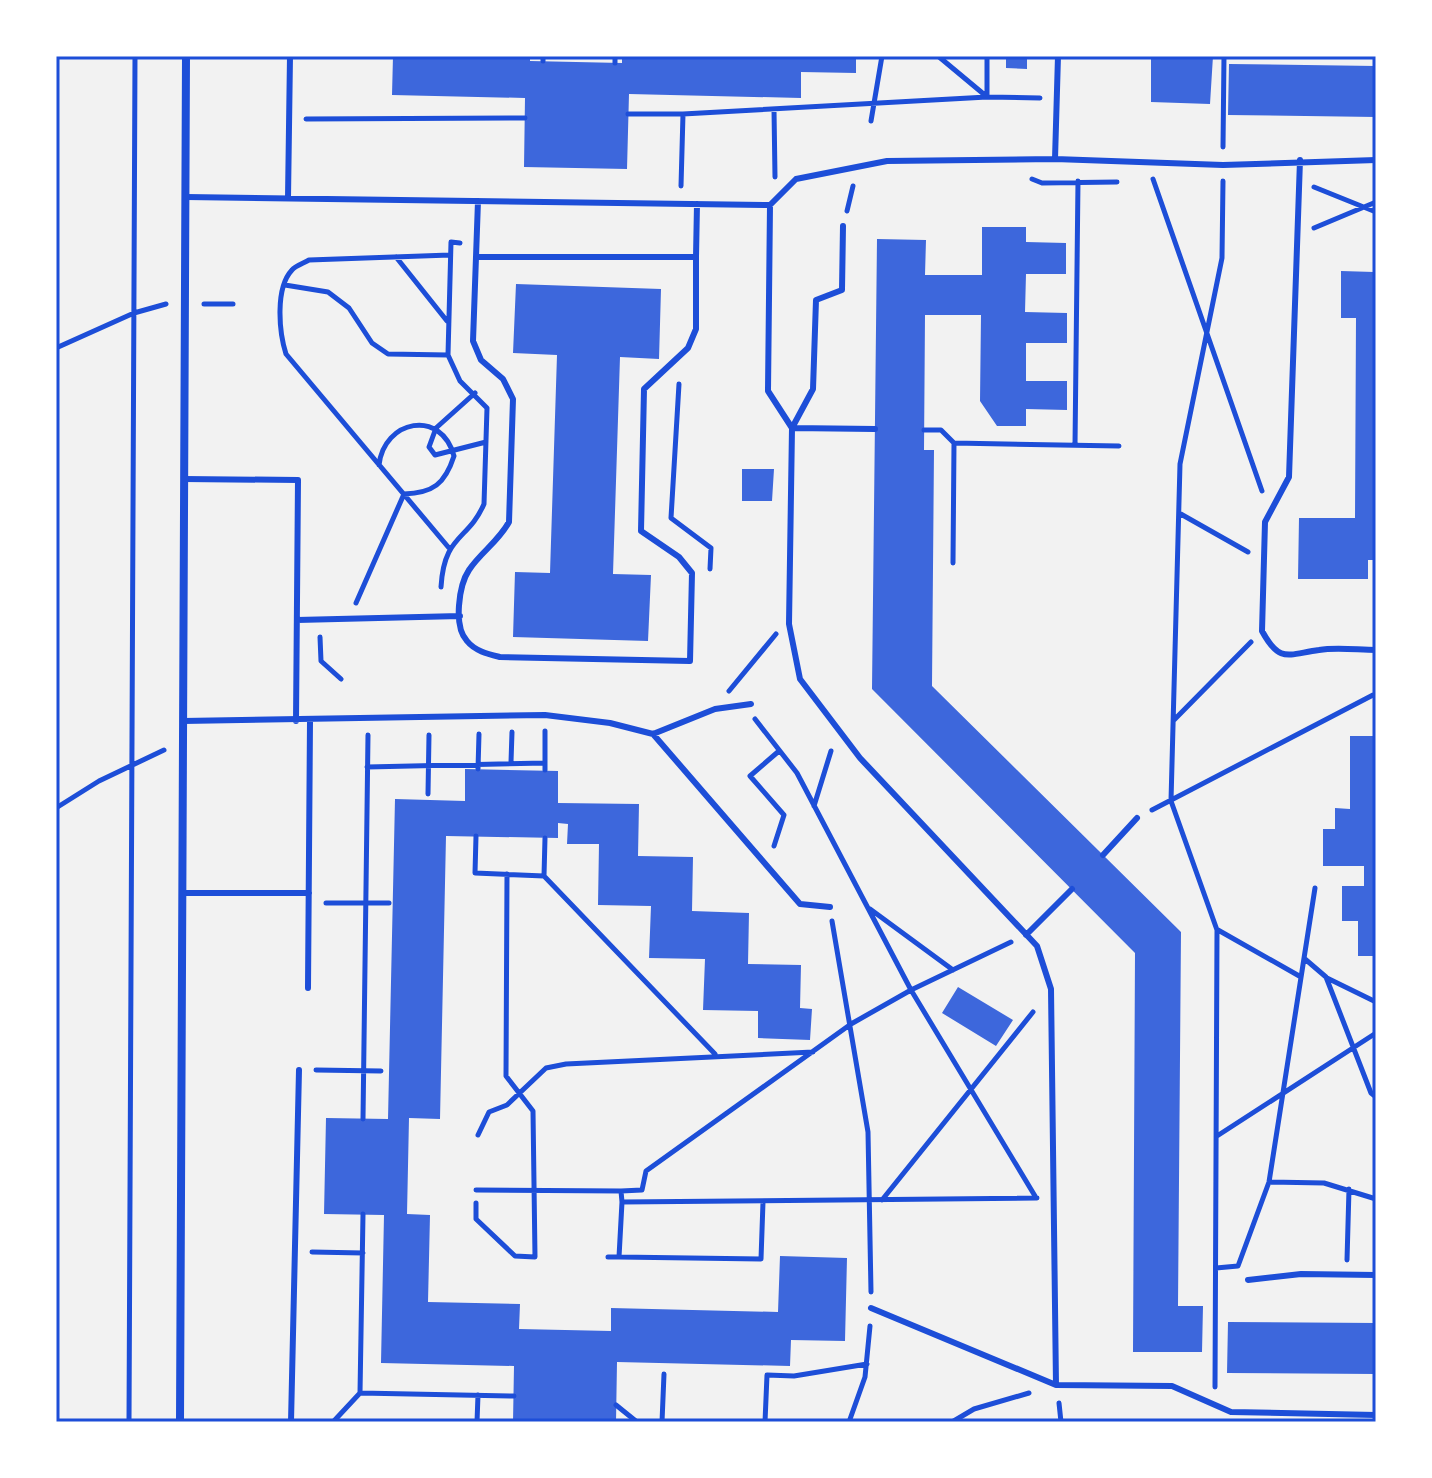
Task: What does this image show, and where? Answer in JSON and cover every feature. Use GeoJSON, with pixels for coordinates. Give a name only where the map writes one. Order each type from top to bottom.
{"type":"FeatureCollection","features":[{"type":"Feature","properties":{"kind":"street"},"geometry":{"type":"LineString","coordinates":[[180,1422],[186,56]]}},
{"type":"Feature","properties":{"kind":"lane"},"geometry":{"type":"LineString","coordinates":[[288,198],[290,56]]}},
{"type":"Feature","properties":{"kind":"lane"},"geometry":{"type":"LineString","coordinates":[[1055,159],[1058,56]]}},
{"type":"Feature","properties":{"kind":"lane"},"geometry":{"type":"LineString","coordinates":[[792,428],[768,391],[770,205],[796,179],[887,161],[1055,159],[1223,165],[1300,160],[1376,160]]}},
{"type":"Feature","properties":{"kind":"lane"},"geometry":{"type":"LineString","coordinates":[[1300,160],[1289,477],[1265,522],[1262,631],[1270,646],[1280,654],[1295,657],[1319,649],[1376,650]]}},
{"type":"Feature","properties":{"kind":"lane"},"geometry":{"type":"LineString","coordinates":[[186,197],[770,205]]}},
{"type":"Feature","properties":{"kind":"lane"},"geometry":{"type":"LineString","coordinates":[[478,201],[473,341],[481,360],[503,379],[513,399],[509,522],[500,539],[470,567],[461,582],[460,616],[466,640],[483,652],[500,657],[690,661],[692,573],[679,557],[641,531],[644,389],[688,348],[696,329],[697,204]]}},
{"type":"Feature","properties":{"kind":"lane"},"geometry":{"type":"LineString","coordinates":[[843,226],[842,290],[816,300],[813,389],[792,428],[789,624],[800,679],[838,731],[1037,946],[1051,989],[1056,1385]]}},
{"type":"Feature","properties":{"kind":"lane"},"geometry":{"type":"LineString","coordinates":[[476,257],[696,257]]}},
{"type":"Feature","properties":{"kind":"lane"},"geometry":{"type":"LineString","coordinates":[[792,428],[875,429]]}},
{"type":"Feature","properties":{"kind":"lane"},"geometry":{"type":"LineString","coordinates":[[184,479],[298,480],[296,721]]}},
{"type":"Feature","properties":{"kind":"lane"},"geometry":{"type":"LineString","coordinates":[[297,620],[460,616]]}},
{"type":"Feature","properties":{"kind":"lane"},"geometry":{"type":"LineString","coordinates":[[653,734],[719,709],[751,704]]}},
{"type":"Feature","properties":{"kind":"lane"},"geometry":{"type":"LineString","coordinates":[[183,721],[545,715],[610,723],[653,734],[800,904],[830,907]]}},
{"type":"Feature","properties":{"kind":"lane"},"geometry":{"type":"LineString","coordinates":[[308,988],[310,721]]}},
{"type":"Feature","properties":{"kind":"lane"},"geometry":{"type":"LineString","coordinates":[[1103,855],[1137,818]]}},
{"type":"Feature","properties":{"kind":"lane"},"geometry":{"type":"LineString","coordinates":[[1026,935],[1072,889]]}},
{"type":"Feature","properties":{"kind":"lane"},"geometry":{"type":"LineString","coordinates":[[182,893],[309,893]]}},
{"type":"Feature","properties":{"kind":"lane"},"geometry":{"type":"LineString","coordinates":[[291,1422],[299,1070]]}},
{"type":"Feature","properties":{"kind":"lane"},"geometry":{"type":"LineString","coordinates":[[1248,1280],[1376,1275]]}},
{"type":"Feature","properties":{"kind":"lane"},"geometry":{"type":"LineString","coordinates":[[871,1308],[1056,1385],[1172,1386],[1231,1412],[1376,1415]]}},
{"type":"Feature","properties":{"kind":"path"},"geometry":{"type":"LineString","coordinates":[[129,1422],[135,56]]}},
{"type":"Feature","properties":{"kind":"path"},"geometry":{"type":"LineString","coordinates":[[871,121],[882,56]]}},
{"type":"Feature","properties":{"kind":"path"},"geometry":{"type":"LineString","coordinates":[[938,56],[987,97]]}},
{"type":"Feature","properties":{"kind":"path"},"geometry":{"type":"LineString","coordinates":[[987,56],[987,97]]}},
{"type":"Feature","properties":{"kind":"path"},"geometry":{"type":"LineString","coordinates":[[1215,1405],[1217,930],[1171,801],[1180,464],[1222,258],[1224,56]]}},
{"type":"Feature","properties":{"kind":"path"},"geometry":{"type":"LineString","coordinates":[[628,114],[774,110],[987,97],[1057,98]]}},
{"type":"Feature","properties":{"kind":"path"},"geometry":{"type":"LineString","coordinates":[[774,110],[773,175],[785,190]]}},
{"type":"Feature","properties":{"kind":"path"},"geometry":{"type":"LineString","coordinates":[[680,204],[683,114]]}},
{"type":"Feature","properties":{"kind":"path"},"geometry":{"type":"LineString","coordinates":[[289,119],[525,118]]}},
{"type":"Feature","properties":{"kind":"path"},"geometry":{"type":"LineString","coordinates":[[1075,445],[1078,160]]}},
{"type":"Feature","properties":{"kind":"path"},"geometry":{"type":"LineString","coordinates":[[1151,162],[1153,182],[1270,512]]}},
{"type":"Feature","properties":{"kind":"path"},"geometry":{"type":"LineString","coordinates":[[1020,174],[1042,183],[1123,182]]}},
{"type":"Feature","properties":{"kind":"path"},"geometry":{"type":"LineString","coordinates":[[1299,180],[1376,212]]}},
{"type":"Feature","properties":{"kind":"path"},"geometry":{"type":"LineString","coordinates":[[843,226],[854,181]]}},
{"type":"Feature","properties":{"kind":"path"},"geometry":{"type":"LineString","coordinates":[[1209,181],[1238,181]]}},
{"type":"Feature","properties":{"kind":"path"},"geometry":{"type":"LineString","coordinates":[[1138,182],[1167,182]]}},
{"type":"Feature","properties":{"kind":"path"},"geometry":{"type":"LineString","coordinates":[[1297,235],[1376,202]]}},
{"type":"Feature","properties":{"kind":"path"},"geometry":{"type":"LineString","coordinates":[[440,617],[442,568],[449,548],[478,517],[484,504],[487,408],[460,381],[448,355],[447,322],[451,242],[477,243]]}},
{"type":"Feature","properties":{"kind":"path"},"geometry":{"type":"LineString","coordinates":[[449,548],[286,354],[281,337],[284,285],[292,269],[309,260],[450,255]]}},
{"type":"Feature","properties":{"kind":"path"},"geometry":{"type":"LineString","coordinates":[[396,257],[447,322]]}},
{"type":"Feature","properties":{"kind":"path"},"geometry":{"type":"LineString","coordinates":[[284,285],[328,292],[349,308],[372,343],[388,354],[448,355]]}},
{"type":"Feature","properties":{"kind":"path"},"geometry":{"type":"LineString","coordinates":[[56,348],[150,307]]}},
{"type":"Feature","properties":{"kind":"path"},"geometry":{"type":"LineString","coordinates":[[688,375],[677,386],[671,518],[711,548],[710,577]]}},
{"type":"Feature","properties":{"kind":"path"},"geometry":{"type":"LineString","coordinates":[[475,393],[436,428],[429,447],[435,455],[453,453],[486,442]]}},
{"type":"Feature","properties":{"kind":"path"},"geometry":{"type":"LineString","coordinates":[[379,465],[381,447],[393,434],[420,424],[436,428],[453,453],[450,467],[439,487],[425,493],[404,494]]}},
{"type":"Feature","properties":{"kind":"path"},"geometry":{"type":"LineString","coordinates":[[924,430],[941,430],[954,443],[1119,446]]}},
{"type":"Feature","properties":{"kind":"path"},"geometry":{"type":"LineString","coordinates":[[953,563],[954,443]]}},
{"type":"Feature","properties":{"kind":"path"},"geometry":{"type":"LineString","coordinates":[[349,619],[404,494]]}},
{"type":"Feature","properties":{"kind":"path"},"geometry":{"type":"LineString","coordinates":[[1179,513],[1264,560]]}},
{"type":"Feature","properties":{"kind":"path"},"geometry":{"type":"LineString","coordinates":[[320,620],[321,661],[341,679]]}},
{"type":"Feature","properties":{"kind":"path"},"geometry":{"type":"LineString","coordinates":[[719,709],[736,679],[769,639],[789,624]]}},
{"type":"Feature","properties":{"kind":"path"},"geometry":{"type":"LineString","coordinates":[[1173,721],[1262,631]]}},
{"type":"Feature","properties":{"kind":"path"},"geometry":{"type":"LineString","coordinates":[[1137,818],[1373,695]]}},
{"type":"Feature","properties":{"kind":"path"},"geometry":{"type":"LineString","coordinates":[[479,766],[480,714]]}},
{"type":"Feature","properties":{"kind":"path"},"geometry":{"type":"LineString","coordinates":[[750,714],[797,773],[911,990],[1036,1198]]}},
{"type":"Feature","properties":{"kind":"path"},"geometry":{"type":"LineString","coordinates":[[511,762],[512,715]]}},
{"type":"Feature","properties":{"kind":"path"},"geometry":{"type":"LineString","coordinates":[[545,715],[545,770]]}},
{"type":"Feature","properties":{"kind":"path"},"geometry":{"type":"LineString","coordinates":[[428,794],[429,716]]}},
{"type":"Feature","properties":{"kind":"path"},"geometry":{"type":"LineString","coordinates":[[363,1119],[368,718]]}},
{"type":"Feature","properties":{"kind":"path"},"geometry":{"type":"LineString","coordinates":[[814,806],[838,731]]}},
{"type":"Feature","properties":{"kind":"path"},"geometry":{"type":"LineString","coordinates":[[56,808],[132,764],[171,747]]}},
{"type":"Feature","properties":{"kind":"path"},"geometry":{"type":"LineString","coordinates":[[767,865],[784,815],[750,776],[779,751]]}},
{"type":"Feature","properties":{"kind":"path"},"geometry":{"type":"LineString","coordinates":[[367,767],[545,763]]}},
{"type":"Feature","properties":{"kind":"path"},"geometry":{"type":"LineString","coordinates":[[476,836],[475,873],[544,876],[716,1054]]}},
{"type":"Feature","properties":{"kind":"path"},"geometry":{"type":"LineString","coordinates":[[544,876],[545,838]]}},
{"type":"Feature","properties":{"kind":"path"},"geometry":{"type":"LineString","coordinates":[[476,1203],[476,1219],[515,1256],[535,1257],[533,1111],[506,1076],[507,874]]}},
{"type":"Feature","properties":{"kind":"path"},"geometry":{"type":"LineString","coordinates":[[1216,1268],[1238,1266],[1269,1182],[1315,888]]}},
{"type":"Feature","properties":{"kind":"path"},"geometry":{"type":"LineString","coordinates":[[309,903],[389,903]]}},
{"type":"Feature","properties":{"kind":"path"},"geometry":{"type":"LineString","coordinates":[[866,906],[953,970]]}},
{"type":"Feature","properties":{"kind":"path"},"geometry":{"type":"LineString","coordinates":[[830,907],[868,1132],[872,1200],[867,1364],[849,1422]]}},
{"type":"Feature","properties":{"kind":"path"},"geometry":{"type":"LineString","coordinates":[[1217,930],[1301,977]]}},
{"type":"Feature","properties":{"kind":"path"},"geometry":{"type":"LineString","coordinates":[[476,1190],[642,1190],[646,1171],[851,1024],[911,990],[1026,935]]}},
{"type":"Feature","properties":{"kind":"path"},"geometry":{"type":"LineString","coordinates":[[1304,958],[1326,977],[1376,1002]]}},
{"type":"Feature","properties":{"kind":"path"},"geometry":{"type":"LineString","coordinates":[[1326,977],[1371,1093],[1376,1097]]}},
{"type":"Feature","properties":{"kind":"path"},"geometry":{"type":"LineString","coordinates":[[882,1200],[972,1092],[1051,989]]}},
{"type":"Feature","properties":{"kind":"path"},"geometry":{"type":"LineString","coordinates":[[1217,1136],[1376,1033]]}},
{"type":"Feature","properties":{"kind":"path"},"geometry":{"type":"LineString","coordinates":[[478,1135],[489,1112],[507,1105],[546,1068],[716,1054],[815,1052]]}},
{"type":"Feature","properties":{"kind":"path"},"geometry":{"type":"LineString","coordinates":[[299,1070],[381,1071]]}},
{"type":"Feature","properties":{"kind":"path"},"geometry":{"type":"LineString","coordinates":[[1269,1182],[1324,1183],[1376,1199]]}},
{"type":"Feature","properties":{"kind":"path"},"geometry":{"type":"LineString","coordinates":[[1347,1275],[1349,1189]]}},
{"type":"Feature","properties":{"kind":"path"},"geometry":{"type":"LineString","coordinates":[[619,1257],[621,1191]]}},
{"type":"Feature","properties":{"kind":"path"},"geometry":{"type":"LineString","coordinates":[[622,1202],[1054,1198]]}},
{"type":"Feature","properties":{"kind":"path"},"geometry":{"type":"LineString","coordinates":[[608,1257],[761,1259],[763,1202]]}},
{"type":"Feature","properties":{"kind":"path"},"geometry":{"type":"LineString","coordinates":[[333,1422],[360,1393],[363,1214]]}},
{"type":"Feature","properties":{"kind":"path"},"geometry":{"type":"LineString","coordinates":[[295,1252],[363,1253]]}},
{"type":"Feature","properties":{"kind":"path"},"geometry":{"type":"LineString","coordinates":[[765,1422],[767,1375],[794,1376],[867,1364]]}},
{"type":"Feature","properties":{"kind":"path"},"geometry":{"type":"LineString","coordinates":[[662,1422],[664,1374]]}},
{"type":"Feature","properties":{"kind":"path"},"geometry":{"type":"LineString","coordinates":[[952,1422],[974,1409],[1056,1385]]}},
{"type":"Feature","properties":{"kind":"path"},"geometry":{"type":"LineString","coordinates":[[360,1393],[514,1396]]}},
{"type":"Feature","properties":{"kind":"path"},"geometry":{"type":"LineString","coordinates":[[477,1422],[478,1395]]}},
{"type":"Feature","properties":{"kind":"path"},"geometry":{"type":"LineString","coordinates":[[616,1405],[637,1422]]}},
{"type":"Feature","properties":{"kind":"building"},"geometry":{"type":"Polygon","coordinates":[[[393,56],[530,56],[530,61],[622,63],[622,56],[856,56],[856,73],[801,72],[801,98],[629,94],[627,169],[524,167],[525,98],[392,95],[393,56]]]}},
{"type":"Feature","properties":{"kind":"building"},"geometry":{"type":"Polygon","coordinates":[[[1006,56],[1027,56],[1027,69],[1006,68],[1006,56]]]}},
{"type":"Feature","properties":{"kind":"building"},"geometry":{"type":"Polygon","coordinates":[[[1151,56],[1213,56],[1210,104],[1151,102],[1151,56]]]}},
{"type":"Feature","properties":{"kind":"building"},"geometry":{"type":"Polygon","coordinates":[[[1229,64],[1376,66],[1376,117],[1228,115],[1229,64]]]}},
{"type":"Feature","properties":{"kind":"building"},"geometry":{"type":"Polygon","coordinates":[[[982,227],[1026,227],[1026,242],[1066,243],[1066,274],[1026,274],[1025,312],[1067,313],[1067,343],[1026,343],[1026,381],[1067,381],[1067,410],[1026,409],[1026,426],[997,426],[980,401],[981,315],[925,315],[924,450],[934,450],[932,686],[1181,932],[1178,1306],[1203,1306],[1202,1352],[1133,1352],[1135,953],[872,689],[877,239],[926,240],[925,275],[982,275],[982,227]]]}},
{"type":"Feature","properties":{"kind":"building"},"geometry":{"type":"Polygon","coordinates":[[[1341,271],[1374,272],[1376,283],[1376,560],[1368,560],[1368,579],[1298,579],[1299,518],[1355,518],[1356,318],[1341,318],[1341,271]]]}},
{"type":"Feature","properties":{"kind":"building"},"geometry":{"type":"Polygon","coordinates":[[[516,284],[661,289],[659,359],[620,357],[613,574],[651,575],[648,641],[513,637],[515,572],[550,573],[557,355],[513,353],[516,284]]]}},
{"type":"Feature","properties":{"kind":"building"},"geometry":{"type":"Polygon","coordinates":[[[742,469],[774,469],[772,501],[742,501],[742,469]]]}},
{"type":"Feature","properties":{"kind":"building"},"geometry":{"type":"Polygon","coordinates":[[[1350,736],[1376,736],[1376,956],[1358,956],[1358,921],[1342,921],[1342,886],[1364,886],[1364,866],[1323,866],[1323,829],[1335,829],[1335,808],[1350,809],[1350,736]]]}},
{"type":"Feature","properties":{"kind":"building"},"geometry":{"type":"Polygon","coordinates":[[[465,769],[558,771],[558,803],[639,804],[638,856],[693,857],[692,911],[749,913],[748,964],[801,965],[800,1008],[812,1009],[810,1040],[758,1038],[758,1011],[703,1010],[705,959],[649,958],[651,906],[598,905],[599,844],[567,844],[568,824],[558,823],[558,838],[446,836],[440,1119],[409,1118],[407,1214],[430,1215],[428,1302],[520,1304],[519,1329],[611,1331],[611,1308],[778,1312],[780,1256],[847,1258],[845,1341],[791,1340],[790,1366],[617,1362],[616,1422],[513,1422],[514,1366],[381,1363],[384,1215],[324,1214],[326,1118],[388,1119],[395,799],[465,801],[465,769]]]}},
{"type":"Feature","properties":{"kind":"building"},"geometry":{"type":"Polygon","coordinates":[[[958,987],[1013,1020],[996,1046],[942,1013],[958,987]]]}},
{"type":"Feature","properties":{"kind":"building"},"geometry":{"type":"Polygon","coordinates":[[[1228,1322],[1376,1323],[1376,1374],[1227,1373],[1228,1322]]]}}]}
